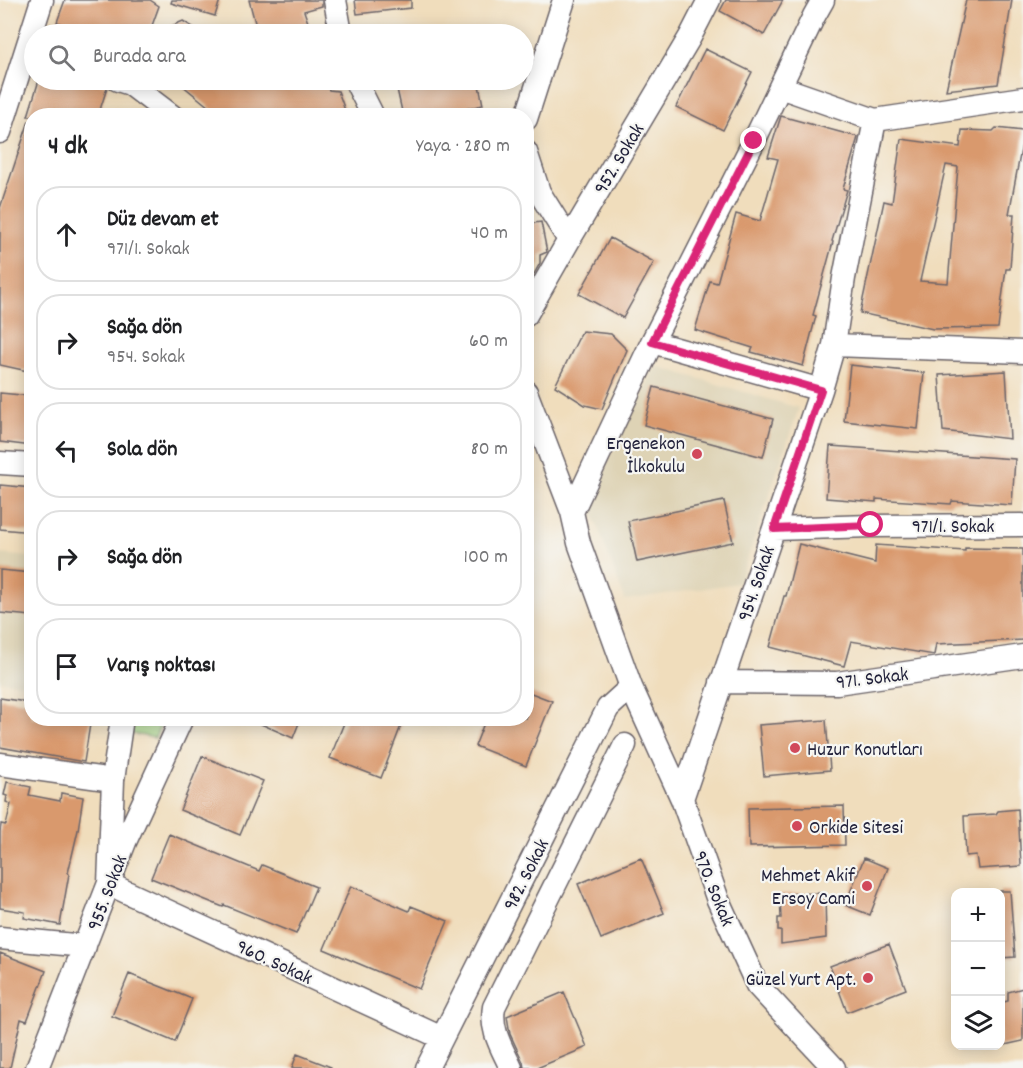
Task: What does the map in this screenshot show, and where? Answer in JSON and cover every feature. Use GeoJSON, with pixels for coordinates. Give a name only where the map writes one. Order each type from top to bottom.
{"type":"FeatureCollection","features":[{"type":"Feature","properties":{"kind":"street"},"geometry":{"type":"LineString","coordinates":[[37,24],[42,0]]}},
{"type":"Feature","properties":{"kind":"street"},"geometry":{"type":"LineString","coordinates":[[335,0],[339,24]]}},
{"type":"Feature","properties":{"kind":"street"},"geometry":{"type":"LineString","coordinates":[[530,108],[564,0]]}},
{"type":"Feature","properties":{"kind":"street","name":"952. Sokak"},"geometry":{"type":"LineString","coordinates":[[534,301],[690,37],[709,0]]}},
{"type":"Feature","properties":{"kind":"street"},"geometry":{"type":"LineString","coordinates":[[572,512],[652,342],[823,0]]}},
{"type":"Feature","properties":{"kind":"street"},"geometry":{"type":"LineString","coordinates":[[0,132],[24,68]]}},
{"type":"Feature","properties":{"kind":"street"},"geometry":{"type":"LineString","coordinates":[[780,87],[874,120],[1023,98]]}},
{"type":"Feature","properties":{"kind":"street"},"geometry":{"type":"LineString","coordinates":[[138,90],[162,108]]}},
{"type":"Feature","properties":{"kind":"street"},"geometry":{"type":"LineString","coordinates":[[360,90],[369,108]]}},
{"type":"Feature","properties":{"kind":"street","name":"954. Sokak"},"geometry":{"type":"LineString","coordinates":[[682,799],[821,390],[834,345],[844,278],[874,120]]}},
{"type":"Feature","properties":{"kind":"street"},"geometry":{"type":"LineString","coordinates":[[534,177],[539,192],[569,240]]}},
{"type":"Feature","properties":{"kind":"street"},"geometry":{"type":"LineString","coordinates":[[652,342],[821,390]]}},
{"type":"Feature","properties":{"kind":"street"},"geometry":{"type":"LineString","coordinates":[[834,345],[1023,352]]}},
{"type":"Feature","properties":{"kind":"street","name":"970. Sokak"},"geometry":{"type":"LineString","coordinates":[[534,413],[572,512],[579,543],[631,687],[682,799],[718,900],[757,985],[834,1068]]}},
{"type":"Feature","properties":{"kind":"street"},"geometry":{"type":"LineString","coordinates":[[0,463],[24,464]]}},
{"type":"Feature","properties":{"kind":"street","name":"971/1. Sokak"},"geometry":{"type":"LineString","coordinates":[[774,529],[871,525],[1023,525]]}},
{"type":"Feature","properties":{"kind":"street","name":"971. Sokak"},"geometry":{"type":"LineString","coordinates":[[721,682],[837,683],[1023,656]]}},
{"type":"Feature","properties":{"kind":"street","name":"982. Sokak"},"geometry":{"type":"LineString","coordinates":[[427,1068],[608,708],[631,687]]}},
{"type":"Feature","properties":{"kind":"street"},"geometry":{"type":"LineString","coordinates":[[109,884],[113,780],[121,726]]}},
{"type":"Feature","properties":{"kind":"street","name":"955. Sokak"},"geometry":{"type":"LineString","coordinates":[[37,1068],[125,842],[178,726]]}},
{"type":"Feature","properties":{"kind":"street"},"geometry":{"type":"LineString","coordinates":[[511,1068],[492,1024],[494,1007],[625,745]]}},
{"type":"Feature","properties":{"kind":"street"},"geometry":{"type":"LineString","coordinates":[[0,764],[113,780]]}},
{"type":"Feature","properties":{"kind":"street","name":"960. Sokak"},"geometry":{"type":"LineString","coordinates":[[109,884],[442,1038]]}},
{"type":"Feature","properties":{"kind":"street"},"geometry":{"type":"LineString","coordinates":[[0,938],[85,946]]}},
{"type":"Feature","properties":{"kind":"shaded area","name":"Ergenekon İlkokulu"},"geometry":{"type":"Polygon","coordinates":[[[656,366],[799,408],[739,583],[625,600],[588,500],[656,366]]]}},
{"type":"Feature","properties":{"kind":"shaded area"},"geometry":{"type":"Polygon","coordinates":[[[0,554],[24,556],[24,684],[0,681],[0,554]]]}},
{"type":"Feature","properties":{"kind":"green space"},"geometry":{"type":"Polygon","coordinates":[[[130,726],[160,726],[155,738],[128,733],[130,726]]]}},
{"type":"Feature","properties":{"kind":"building"},"geometry":{"type":"Polygon","coordinates":[[[65,0],[150,0],[159,6],[153,24],[63,24],[57,22],[65,0]]]}},
{"type":"Feature","properties":{"kind":"building"},"geometry":{"type":"Polygon","coordinates":[[[172,0],[220,0],[215,16],[171,3],[172,0]]]}},
{"type":"Feature","properties":{"kind":"building"},"geometry":{"type":"Polygon","coordinates":[[[249,0],[322,0],[322,6],[304,11],[309,24],[255,24],[249,0]]]}},
{"type":"Feature","properties":{"kind":"building"},"geometry":{"type":"Polygon","coordinates":[[[355,0],[411,0],[411,8],[357,14],[355,0]]]}},
{"type":"Feature","properties":{"kind":"building"},"geometry":{"type":"Polygon","coordinates":[[[726,0],[783,0],[764,35],[720,11],[726,0]]]}},
{"type":"Feature","properties":{"kind":"building"},"geometry":{"type":"Polygon","coordinates":[[[966,0],[1012,0],[998,84],[946,90],[966,0]]]}},
{"type":"Feature","properties":{"kind":"building"},"geometry":{"type":"Polygon","coordinates":[[[705,49],[752,72],[723,130],[676,107],[705,49]]]}},
{"type":"Feature","properties":{"kind":"building"},"geometry":{"type":"Polygon","coordinates":[[[36,90],[106,90],[101,108],[30,108],[36,90]]]}},
{"type":"Feature","properties":{"kind":"building"},"geometry":{"type":"Polygon","coordinates":[[[188,90],[338,91],[344,108],[210,108],[188,90]]]}},
{"type":"Feature","properties":{"kind":"building"},"geometry":{"type":"Polygon","coordinates":[[[397,90],[480,90],[483,105],[469,108],[401,108],[397,90]]]}},
{"type":"Feature","properties":{"kind":"building"},"geometry":{"type":"Polygon","coordinates":[[[781,116],[858,137],[843,189],[847,190],[813,315],[816,316],[803,366],[751,352],[753,348],[695,330],[710,281],[717,283],[736,214],[760,221],[778,159],[768,157],[781,116]]]}},
{"type":"Feature","properties":{"kind":"building"},"geometry":{"type":"Polygon","coordinates":[[[996,128],[1023,131],[1009,214],[1014,214],[1010,269],[1006,269],[998,328],[933,329],[860,313],[884,201],[892,203],[901,139],[960,147],[962,130],[993,131],[996,128]],[[946,165],[920,281],[948,283],[958,167],[946,165]]]}},
{"type":"Feature","properties":{"kind":"building"},"geometry":{"type":"Polygon","coordinates":[[[24,136],[24,370],[0,365],[0,208],[24,136]]]}},
{"type":"Feature","properties":{"kind":"building"},"geometry":{"type":"Polygon","coordinates":[[[541,222],[547,252],[540,255],[540,263],[534,274],[534,223],[541,222]]]}},
{"type":"Feature","properties":{"kind":"building"},"geometry":{"type":"Polygon","coordinates":[[[610,238],[654,262],[623,318],[579,294],[610,238]]]}},
{"type":"Feature","properties":{"kind":"building"},"geometry":{"type":"Polygon","coordinates":[[[582,331],[611,334],[627,350],[602,409],[585,405],[555,386],[582,331]]]}},
{"type":"Feature","properties":{"kind":"building"},"geometry":{"type":"Polygon","coordinates":[[[850,365],[924,373],[918,429],[844,421],[850,365]]]}},
{"type":"Feature","properties":{"kind":"building"},"geometry":{"type":"Polygon","coordinates":[[[1006,371],[1010,439],[943,431],[939,375],[1006,371]]]}},
{"type":"Feature","properties":{"kind":"building"},"geometry":{"type":"Polygon","coordinates":[[[654,387],[773,419],[763,457],[644,425],[654,387]]]}},
{"type":"Feature","properties":{"kind":"building"},"geometry":{"type":"Polygon","coordinates":[[[0,393],[24,395],[24,445],[0,442],[0,393]]]}},
{"type":"Feature","properties":{"kind":"building"},"geometry":{"type":"Polygon","coordinates":[[[830,446],[1015,459],[1012,505],[876,499],[876,502],[826,498],[830,446]]]}},
{"type":"Feature","properties":{"kind":"building"},"geometry":{"type":"Polygon","coordinates":[[[0,485],[24,487],[24,531],[0,529],[0,485]]]}},
{"type":"Feature","properties":{"kind":"building"},"geometry":{"type":"Polygon","coordinates":[[[724,501],[733,542],[637,562],[628,521],[724,501]]]}},
{"type":"Feature","properties":{"kind":"building"},"geometry":{"type":"Polygon","coordinates":[[[799,544],[875,563],[876,545],[965,551],[965,548],[1023,549],[1023,640],[936,644],[934,655],[851,641],[844,666],[770,647],[799,544]]]}},
{"type":"Feature","properties":{"kind":"building"},"geometry":{"type":"Polygon","coordinates":[[[0,570],[24,572],[24,615],[0,613],[0,570]]]}},
{"type":"Feature","properties":{"kind":"building"},"geometry":{"type":"Polygon","coordinates":[[[534,694],[552,701],[526,766],[475,746],[483,726],[534,726],[534,694]]]}},
{"type":"Feature","properties":{"kind":"building"},"geometry":{"type":"Polygon","coordinates":[[[0,698],[24,702],[24,726],[90,726],[84,762],[0,747],[0,698]]]}},
{"type":"Feature","properties":{"kind":"building","name":"Huzur Konutları"},"geometry":{"type":"Polygon","coordinates":[[[826,720],[830,770],[764,776],[759,725],[826,720]]]}},
{"type":"Feature","properties":{"kind":"building"},"geometry":{"type":"Polygon","coordinates":[[[265,726],[298,726],[293,738],[265,726]]]}},
{"type":"Feature","properties":{"kind":"building"},"geometry":{"type":"Polygon","coordinates":[[[343,726],[401,726],[381,778],[330,758],[343,726]]]}},
{"type":"Feature","properties":{"kind":"building"},"geometry":{"type":"Polygon","coordinates":[[[202,756],[263,781],[240,835],[180,810],[202,756]]]}},
{"type":"Feature","properties":{"kind":"building"},"geometry":{"type":"Polygon","coordinates":[[[7,782],[31,787],[29,795],[60,801],[61,793],[83,797],[60,925],[24,918],[25,912],[0,908],[0,832],[1,824],[6,825],[11,804],[6,802],[7,796],[4,795],[7,782]]]}},
{"type":"Feature","properties":{"kind":"building","name":"Orkide Sitesi"},"geometry":{"type":"Polygon","coordinates":[[[844,806],[845,845],[749,847],[748,808],[844,806]]]}},
{"type":"Feature","properties":{"kind":"building"},"geometry":{"type":"Polygon","coordinates":[[[1018,809],[1021,866],[978,869],[976,855],[966,856],[964,816],[996,814],[998,811],[1018,809]]]}},
{"type":"Feature","properties":{"kind":"building"},"geometry":{"type":"Polygon","coordinates":[[[169,834],[259,871],[262,865],[316,887],[296,934],[151,878],[169,834]]]}},
{"type":"Feature","properties":{"kind":"building"},"geometry":{"type":"Polygon","coordinates":[[[641,858],[664,913],[601,939],[578,884],[641,858]]]}},
{"type":"Feature","properties":{"kind":"building","name":"Mehmet Akif Ersoy Cami"},"geometry":{"type":"Polygon","coordinates":[[[864,858],[888,868],[870,915],[845,905],[864,858]]]}},
{"type":"Feature","properties":{"kind":"building"},"geometry":{"type":"Polygon","coordinates":[[[351,886],[409,911],[411,906],[448,921],[419,989],[324,949],[351,886]]]}},
{"type":"Feature","properties":{"kind":"building"},"geometry":{"type":"Polygon","coordinates":[[[1005,891],[1010,891],[1015,957],[1005,958],[1005,891]]]}},
{"type":"Feature","properties":{"kind":"building"},"geometry":{"type":"Polygon","coordinates":[[[825,893],[826,938],[781,944],[781,931],[778,931],[778,918],[781,918],[780,894],[825,893]]]}},
{"type":"Feature","properties":{"kind":"building","name":"Güzel Yurt Apt."},"geometry":{"type":"Polygon","coordinates":[[[889,944],[906,989],[847,1012],[830,966],[889,944]]]}},
{"type":"Feature","properties":{"kind":"building"},"geometry":{"type":"Polygon","coordinates":[[[0,953],[46,971],[27,1021],[21,1019],[10,1068],[0,1068],[0,953]]]}},
{"type":"Feature","properties":{"kind":"building"},"geometry":{"type":"Polygon","coordinates":[[[129,974],[192,999],[175,1042],[112,1016],[129,974]]]}},
{"type":"Feature","properties":{"kind":"building"},"geometry":{"type":"Polygon","coordinates":[[[1023,988],[1023,1041],[1005,1045],[1005,1002],[1008,1001],[1008,992],[1023,988]]]}},
{"type":"Feature","properties":{"kind":"building"},"geometry":{"type":"Polygon","coordinates":[[[564,992],[587,1047],[537,1068],[524,1068],[510,1034],[507,1016],[564,992]]]}},
{"type":"Feature","properties":{"kind":"building"},"geometry":{"type":"Polygon","coordinates":[[[297,1054],[331,1067],[331,1068],[292,1068],[297,1054]]]}},
{"type":"Feature","properties":{"kind":"place","name":"Ergenekon İlkokulu"},"geometry":{"type":"Point","coordinates":[697,454]}},
{"type":"Feature","properties":{"kind":"place","name":"Huzur Konutları"},"geometry":{"type":"Point","coordinates":[795,748]}},
{"type":"Feature","properties":{"kind":"place","name":"Orkide Sitesi"},"geometry":{"type":"Point","coordinates":[797,826]}},
{"type":"Feature","properties":{"kind":"place","name":"Mehmet Akif Ersoy Cami"},"geometry":{"type":"Point","coordinates":[867,886]}},
{"type":"Feature","properties":{"kind":"place","name":"Güzel Yurt Apt."},"geometry":{"type":"Point","coordinates":[868,978]}},
{"type":"Feature","properties":{"kind":"route"},"geometry":{"type":"LineString","coordinates":[[754,141],[652,342],[821,390],[774,529],[871,525]]}}]}
